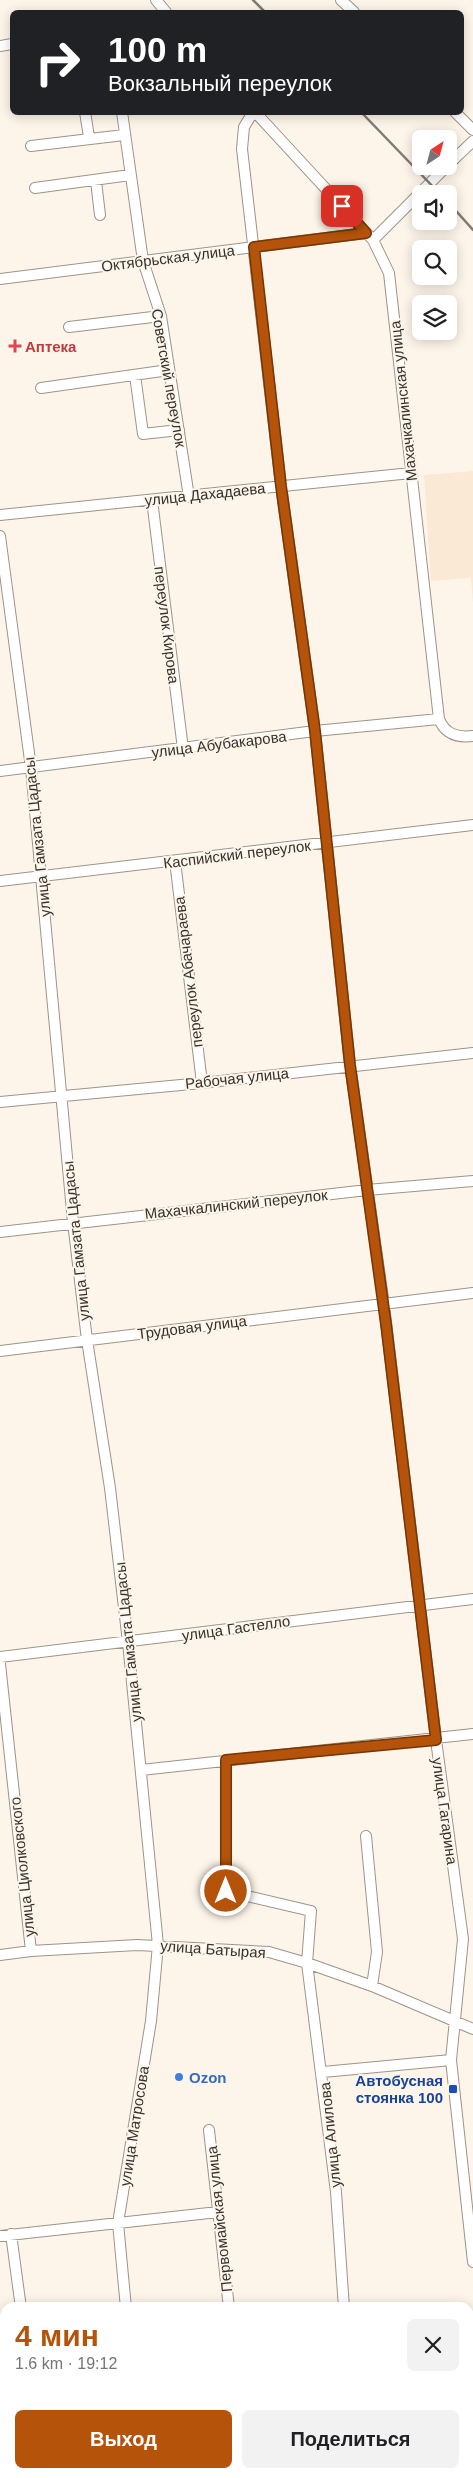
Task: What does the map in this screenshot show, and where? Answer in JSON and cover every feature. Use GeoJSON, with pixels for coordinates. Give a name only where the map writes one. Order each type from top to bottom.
{"type":"FeatureCollection","features":[{"type":"Feature","properties":{"kind":"street"},"geometry":{"type":"LineString","coordinates":[[341,0],[352,10]]}},
{"type":"Feature","properties":{"kind":"street"},"geometry":{"type":"LineString","coordinates":[[85,115],[89,137]]}},
{"type":"Feature","properties":{"kind":"street","name":"Советский переулок"},"geometry":{"type":"LineString","coordinates":[[122,115],[143,261],[161,316],[189,497]]}},
{"type":"Feature","properties":{"kind":"street","name":"улица Гагарина"},"geometry":{"type":"LineString","coordinates":[[252,115],[244,127],[242,140],[281,486],[315,731],[350,1065],[384,1305],[436,1740],[463,1939],[451,2060],[473,2262]]}},
{"type":"Feature","properties":{"kind":"street","name":"Махачкалинская улица"},"geometry":{"type":"LineString","coordinates":[[257,115],[370,237],[389,272],[439,718]]}},
{"type":"Feature","properties":{"kind":"street"},"geometry":{"type":"LineString","coordinates":[[458,115],[473,130]]}},
{"type":"Feature","properties":{"kind":"street"},"geometry":{"type":"LineString","coordinates":[[31,146],[89,137],[124,134]]}},
{"type":"Feature","properties":{"kind":"street"},"geometry":{"type":"LineString","coordinates":[[458,155],[473,141]]}},
{"type":"Feature","properties":{"kind":"street"},"geometry":{"type":"LineString","coordinates":[[35,188],[130,175]]}},
{"type":"Feature","properties":{"kind":"street"},"geometry":{"type":"LineString","coordinates":[[370,237],[437,175]]}},
{"type":"Feature","properties":{"kind":"street"},"geometry":{"type":"LineString","coordinates":[[96,181],[100,216]]}},
{"type":"Feature","properties":{"kind":"street","name":"Октябрьская улица"},"geometry":{"type":"LineString","coordinates":[[0,279],[254,247],[370,237]]}},
{"type":"Feature","properties":{"kind":"street"},"geometry":{"type":"LineString","coordinates":[[69,328],[161,316]]}},
{"type":"Feature","properties":{"kind":"street"},"geometry":{"type":"LineString","coordinates":[[41,388],[169,370]]}},
{"type":"Feature","properties":{"kind":"street"},"geometry":{"type":"LineString","coordinates":[[135,375],[143,434],[179,430]]}},
{"type":"Feature","properties":{"kind":"street","name":"улица Дахадаева"},"geometry":{"type":"LineString","coordinates":[[0,515],[411,473]]}},
{"type":"Feature","properties":{"kind":"street","name":"переулок Кирова"},"geometry":{"type":"LineString","coordinates":[[152,500],[183,749]]}},
{"type":"Feature","properties":{"kind":"street","name":"улица Гамзата Цадасы"},"geometry":{"type":"LineString","coordinates":[[0,536],[42,877],[72,1222],[86,1340],[110,1488],[128,1642],[158,1945]]}},
{"type":"Feature","properties":{"kind":"street"},"geometry":{"type":"LineString","coordinates":[[439,718],[442,726],[451,734],[473,736]]}},
{"type":"Feature","properties":{"kind":"street","name":"улица Абубакарова"},"geometry":{"type":"LineString","coordinates":[[0,771],[315,731],[439,718]]}},
{"type":"Feature","properties":{"kind":"street","name":"Каспийский переулок"},"geometry":{"type":"LineString","coordinates":[[0,880],[42,877],[326,844],[473,825]]}},
{"type":"Feature","properties":{"kind":"street","name":"переулок Абачараева"},"geometry":{"type":"LineString","coordinates":[[175,861],[202,1083]]}},
{"type":"Feature","properties":{"kind":"street","name":"Рабочая улица"},"geometry":{"type":"LineString","coordinates":[[0,1102],[202,1083],[350,1065],[473,1053]]}},
{"type":"Feature","properties":{"kind":"street","name":"Махачкалинский переулок"},"geometry":{"type":"LineString","coordinates":[[0,1232],[72,1222],[367,1190],[473,1181]]}},
{"type":"Feature","properties":{"kind":"street","name":"Трудовая улица"},"geometry":{"type":"LineString","coordinates":[[0,1351],[304,1312],[384,1305],[473,1293]]}},
{"type":"Feature","properties":{"kind":"street","name":"улица Гастелло"},"geometry":{"type":"LineString","coordinates":[[0,1657],[473,1599]]}},
{"type":"Feature","properties":{"kind":"street","name":"улица Циолковского"},"geometry":{"type":"LineString","coordinates":[[0,1664],[31,1951]]}},
{"type":"Feature","properties":{"kind":"street"},"geometry":{"type":"LineString","coordinates":[[141,1770],[436,1740],[473,1734]]}},
{"type":"Feature","properties":{"kind":"street","name":"улица Алилова"},"geometry":{"type":"LineString","coordinates":[[226,1760],[226,1891],[311,1911],[308,1963],[323,2072],[336,2192],[344,2302]]}},
{"type":"Feature","properties":{"kind":"street"},"geometry":{"type":"LineString","coordinates":[[366,1836],[376,1952],[372,1986]]}},
{"type":"Feature","properties":{"kind":"street","name":"улица Батырая"},"geometry":{"type":"LineString","coordinates":[[0,1955],[31,1951],[158,1945],[261,1951],[308,1963],[372,1986],[473,2029]]}},
{"type":"Feature","properties":{"kind":"street","name":"улица Матросова"},"geometry":{"type":"LineString","coordinates":[[125,2302],[118,2223],[151,2021],[158,1945]]}},
{"type":"Feature","properties":{"kind":"street"},"geometry":{"type":"LineString","coordinates":[[323,2072],[451,2060]]}},
{"type":"Feature","properties":{"kind":"street","name":"Первомайская улица"},"geometry":{"type":"LineString","coordinates":[[209,2130],[228,2302]]}},
{"type":"Feature","properties":{"kind":"street"},"geometry":{"type":"LineString","coordinates":[[0,2236],[218,2212]]}},
{"type":"Feature","properties":{"kind":"street"},"geometry":{"type":"LineString","coordinates":[[12,2234],[20,2302]]}},
{"type":"Feature","properties":{"kind":"shaded area"},"geometry":{"type":"Polygon","coordinates":[[[473,471],[473,604],[471,578],[431,581],[424,475],[473,471]]]}},
{"type":"Feature","properties":{"kind":"railway"},"geometry":{"type":"LineString","coordinates":[[253,0],[263,10]]}},
{"type":"Feature","properties":{"kind":"railway"},"geometry":{"type":"LineString","coordinates":[[364,115],[431,185]]}},
{"type":"Feature","properties":{"kind":"railway"},"geometry":{"type":"LineString","coordinates":[[457,212],[473,230]]}},
{"type":"Feature","properties":{"kind":"place","name":"Аптека"},"geometry":{"type":"Point","coordinates":[15,346]}},
{"type":"Feature","properties":{"kind":"place","name":"Ozon"},"geometry":{"type":"Point","coordinates":[179,2077]}},
{"type":"Feature","properties":{"kind":"place","name":"Автобусная стоянка 100"},"geometry":{"type":"Point","coordinates":[453,2089]}},
{"type":"Feature","properties":{"kind":"route"},"geometry":{"type":"LineString","coordinates":[[226,1891],[226,1760],[436,1740],[386,1324],[350,1065],[315,731],[281,486],[254,247],[366,233],[342,206]]}}]}
